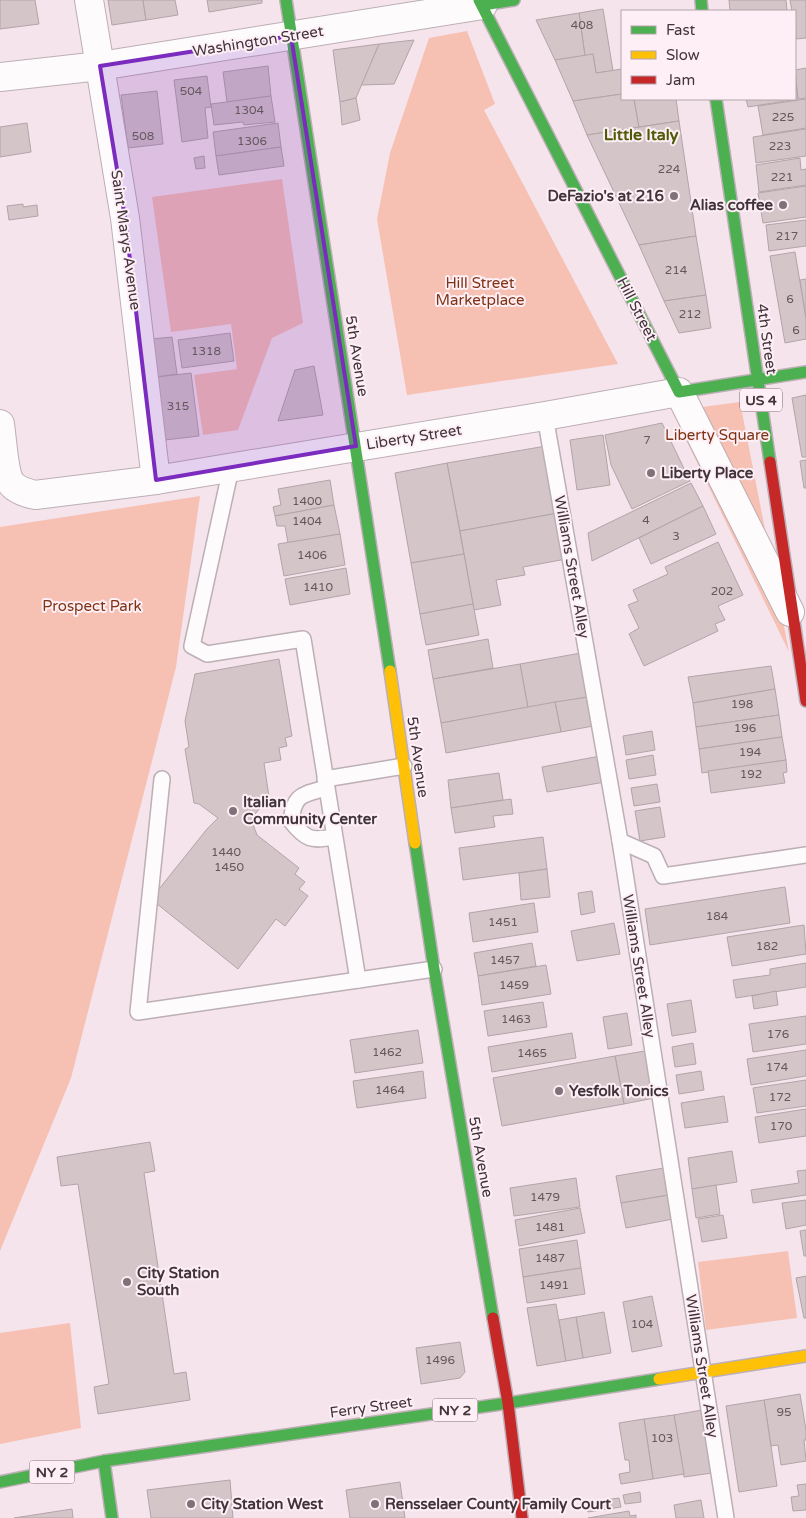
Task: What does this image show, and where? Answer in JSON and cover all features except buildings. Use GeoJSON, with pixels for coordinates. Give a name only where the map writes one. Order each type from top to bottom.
{"type":"FeatureCollection","features":[{"type":"Feature","properties":{"kind":"street","name":"Saint Marys Avenue"},"geometry":{"type":"LineString","coordinates":[[89,0],[125,218],[156,480]]}},
{"type":"Feature","properties":{"kind":"street","name":"5th Avenue"},"geometry":{"type":"LineString","coordinates":[[286,0],[356,446],[434,970],[508,1403],[522,1518]]}},
{"type":"Feature","properties":{"kind":"street","name":"Washington Street"},"geometry":{"type":"LineString","coordinates":[[0,77],[100,66],[291,36],[481,3],[514,0]]}},
{"type":"Feature","properties":{"kind":"street","name":"Hill Street"},"geometry":{"type":"LineString","coordinates":[[481,3],[799,631]]}},
{"type":"Feature","properties":{"kind":"street","name":"4th Street"},"geometry":{"type":"LineString","coordinates":[[716,100],[758,380],[799,631],[806,702]]}},
{"type":"Feature","properties":{"kind":"street","name":"Liberty Street"},"geometry":{"type":"LineString","coordinates":[[0,424],[11,482],[22,491],[35,495],[156,480],[806,372]]}},
{"type":"Feature","properties":{"kind":"street","name":"Ferry Street"},"geometry":{"type":"LineString","coordinates":[[0,1482],[104,1461],[508,1403],[806,1356]]}},
{"type":"Feature","properties":{"kind":"street"},"geometry":{"type":"LineString","coordinates":[[104,1461],[112,1518]]}},
{"type":"Feature","properties":{"kind":"lane","name":"Williams Street Alley"},"geometry":{"type":"LineString","coordinates":[[545,416],[620,841],[726,1518]]}},
{"type":"Feature","properties":{"kind":"lane"},"geometry":{"type":"LineString","coordinates":[[231,468],[192,646],[207,654],[303,639],[358,980]]}},
{"type":"Feature","properties":{"kind":"lane"},"geometry":{"type":"LineString","coordinates":[[334,837],[316,840],[302,835],[291,821],[293,805],[302,794],[326,783],[404,766]]}},
{"type":"Feature","properties":{"kind":"lane"},"geometry":{"type":"LineString","coordinates":[[162,779],[138,1012],[434,970]]}},
{"type":"Feature","properties":{"kind":"lane"},"geometry":{"type":"LineString","coordinates":[[620,841],[654,856],[663,876],[806,855]]}},
{"type":"Feature","properties":{"kind":"highlighted area"},"geometry":{"type":"Polygon","coordinates":[[[291,36],[356,446],[156,480],[125,218],[100,66],[291,36]]]}},
{"type":"Feature","properties":{"kind":"green space","name":"Hill Street Marketplace"},"geometry":{"type":"Polygon","coordinates":[[[467,31],[495,104],[484,110],[618,364],[407,395],[377,219],[390,153],[429,38],[467,31]]]}},
{"type":"Feature","properties":{"kind":"green space"},"geometry":{"type":"Polygon","coordinates":[[[282,179],[303,323],[272,338],[238,430],[203,435],[194,375],[237,369],[231,324],[171,332],[152,197],[282,179]]]}},
{"type":"Feature","properties":{"kind":"green space","name":"Liberty Square"},"geometry":{"type":"Polygon","coordinates":[[[740,402],[789,652],[672,411],[740,402]]]}},
{"type":"Feature","properties":{"kind":"green space","name":"Prospect Park"},"geometry":{"type":"Polygon","coordinates":[[[200,496],[176,667],[71,1078],[0,1251],[0,527],[200,496]]]}},
{"type":"Feature","properties":{"kind":"green space"},"geometry":{"type":"Polygon","coordinates":[[[788,1251],[797,1318],[706,1330],[698,1262],[788,1251]]]}},
{"type":"Feature","properties":{"kind":"green space"},"geometry":{"type":"Polygon","coordinates":[[[70,1323],[81,1428],[0,1444],[0,1333],[70,1323]]]}},
{"type":"Feature","properties":{"kind":"traffic: fast"},"geometry":{"type":"LineString","coordinates":[[286,0],[390,671]]}},
{"type":"Feature","properties":{"kind":"traffic: fast"},"geometry":{"type":"LineString","coordinates":[[479,0],[679,392],[806,372]]}},
{"type":"Feature","properties":{"kind":"traffic: fast"},"geometry":{"type":"LineString","coordinates":[[483,5],[514,0]]}},
{"type":"Feature","properties":{"kind":"traffic: fast"},"geometry":{"type":"LineString","coordinates":[[701,0],[702,10]]}},
{"type":"Feature","properties":{"kind":"traffic: fast"},"geometry":{"type":"LineString","coordinates":[[716,100],[770,462]]}},
{"type":"Feature","properties":{"kind":"traffic: fast"},"geometry":{"type":"LineString","coordinates":[[415,843],[434,969],[493,1318]]}},
{"type":"Feature","properties":{"kind":"traffic: fast"},"geometry":{"type":"LineString","coordinates":[[0,1482],[104,1461],[508,1403],[659,1379]]}},
{"type":"Feature","properties":{"kind":"traffic: fast"},"geometry":{"type":"LineString","coordinates":[[104,1461],[112,1518]]}},
{"type":"Feature","properties":{"kind":"traffic: slow"},"geometry":{"type":"LineString","coordinates":[[390,671],[415,843]]}},
{"type":"Feature","properties":{"kind":"traffic: slow"},"geometry":{"type":"LineString","coordinates":[[659,1379],[806,1356]]}},
{"type":"Feature","properties":{"kind":"traffic: jam"},"geometry":{"type":"LineString","coordinates":[[770,462],[806,701]]}},
{"type":"Feature","properties":{"kind":"traffic: jam"},"geometry":{"type":"LineString","coordinates":[[493,1318],[508,1403],[522,1518]]}},
{"type":"Feature","properties":{"kind":"place","name":"DeFazio's at 216"},"geometry":{"type":"Point","coordinates":[674,196]}},
{"type":"Feature","properties":{"kind":"place","name":"Alias coffee"},"geometry":{"type":"Point","coordinates":[783,205]}},
{"type":"Feature","properties":{"kind":"place","name":"Liberty Place"},"geometry":{"type":"Point","coordinates":[651,473]}},
{"type":"Feature","properties":{"kind":"place","name":"Italian Community Center"},"geometry":{"type":"Point","coordinates":[233,811]}},
{"type":"Feature","properties":{"kind":"place","name":"Yesfolk Tonics"},"geometry":{"type":"Point","coordinates":[559,1091]}},
{"type":"Feature","properties":{"kind":"place","name":"City Station South"},"geometry":{"type":"Point","coordinates":[127,1282]}},
{"type":"Feature","properties":{"kind":"place","name":"City Station West"},"geometry":{"type":"Point","coordinates":[191,1504]}},
{"type":"Feature","properties":{"kind":"place","name":"Rensselaer County Family Court"},"geometry":{"type":"Point","coordinates":[375,1504]}},
{"type":"Feature","properties":{"kind":"district","name":"Little Italy"},"geometry":{"type":"Point","coordinates":[641,135]}}]}
